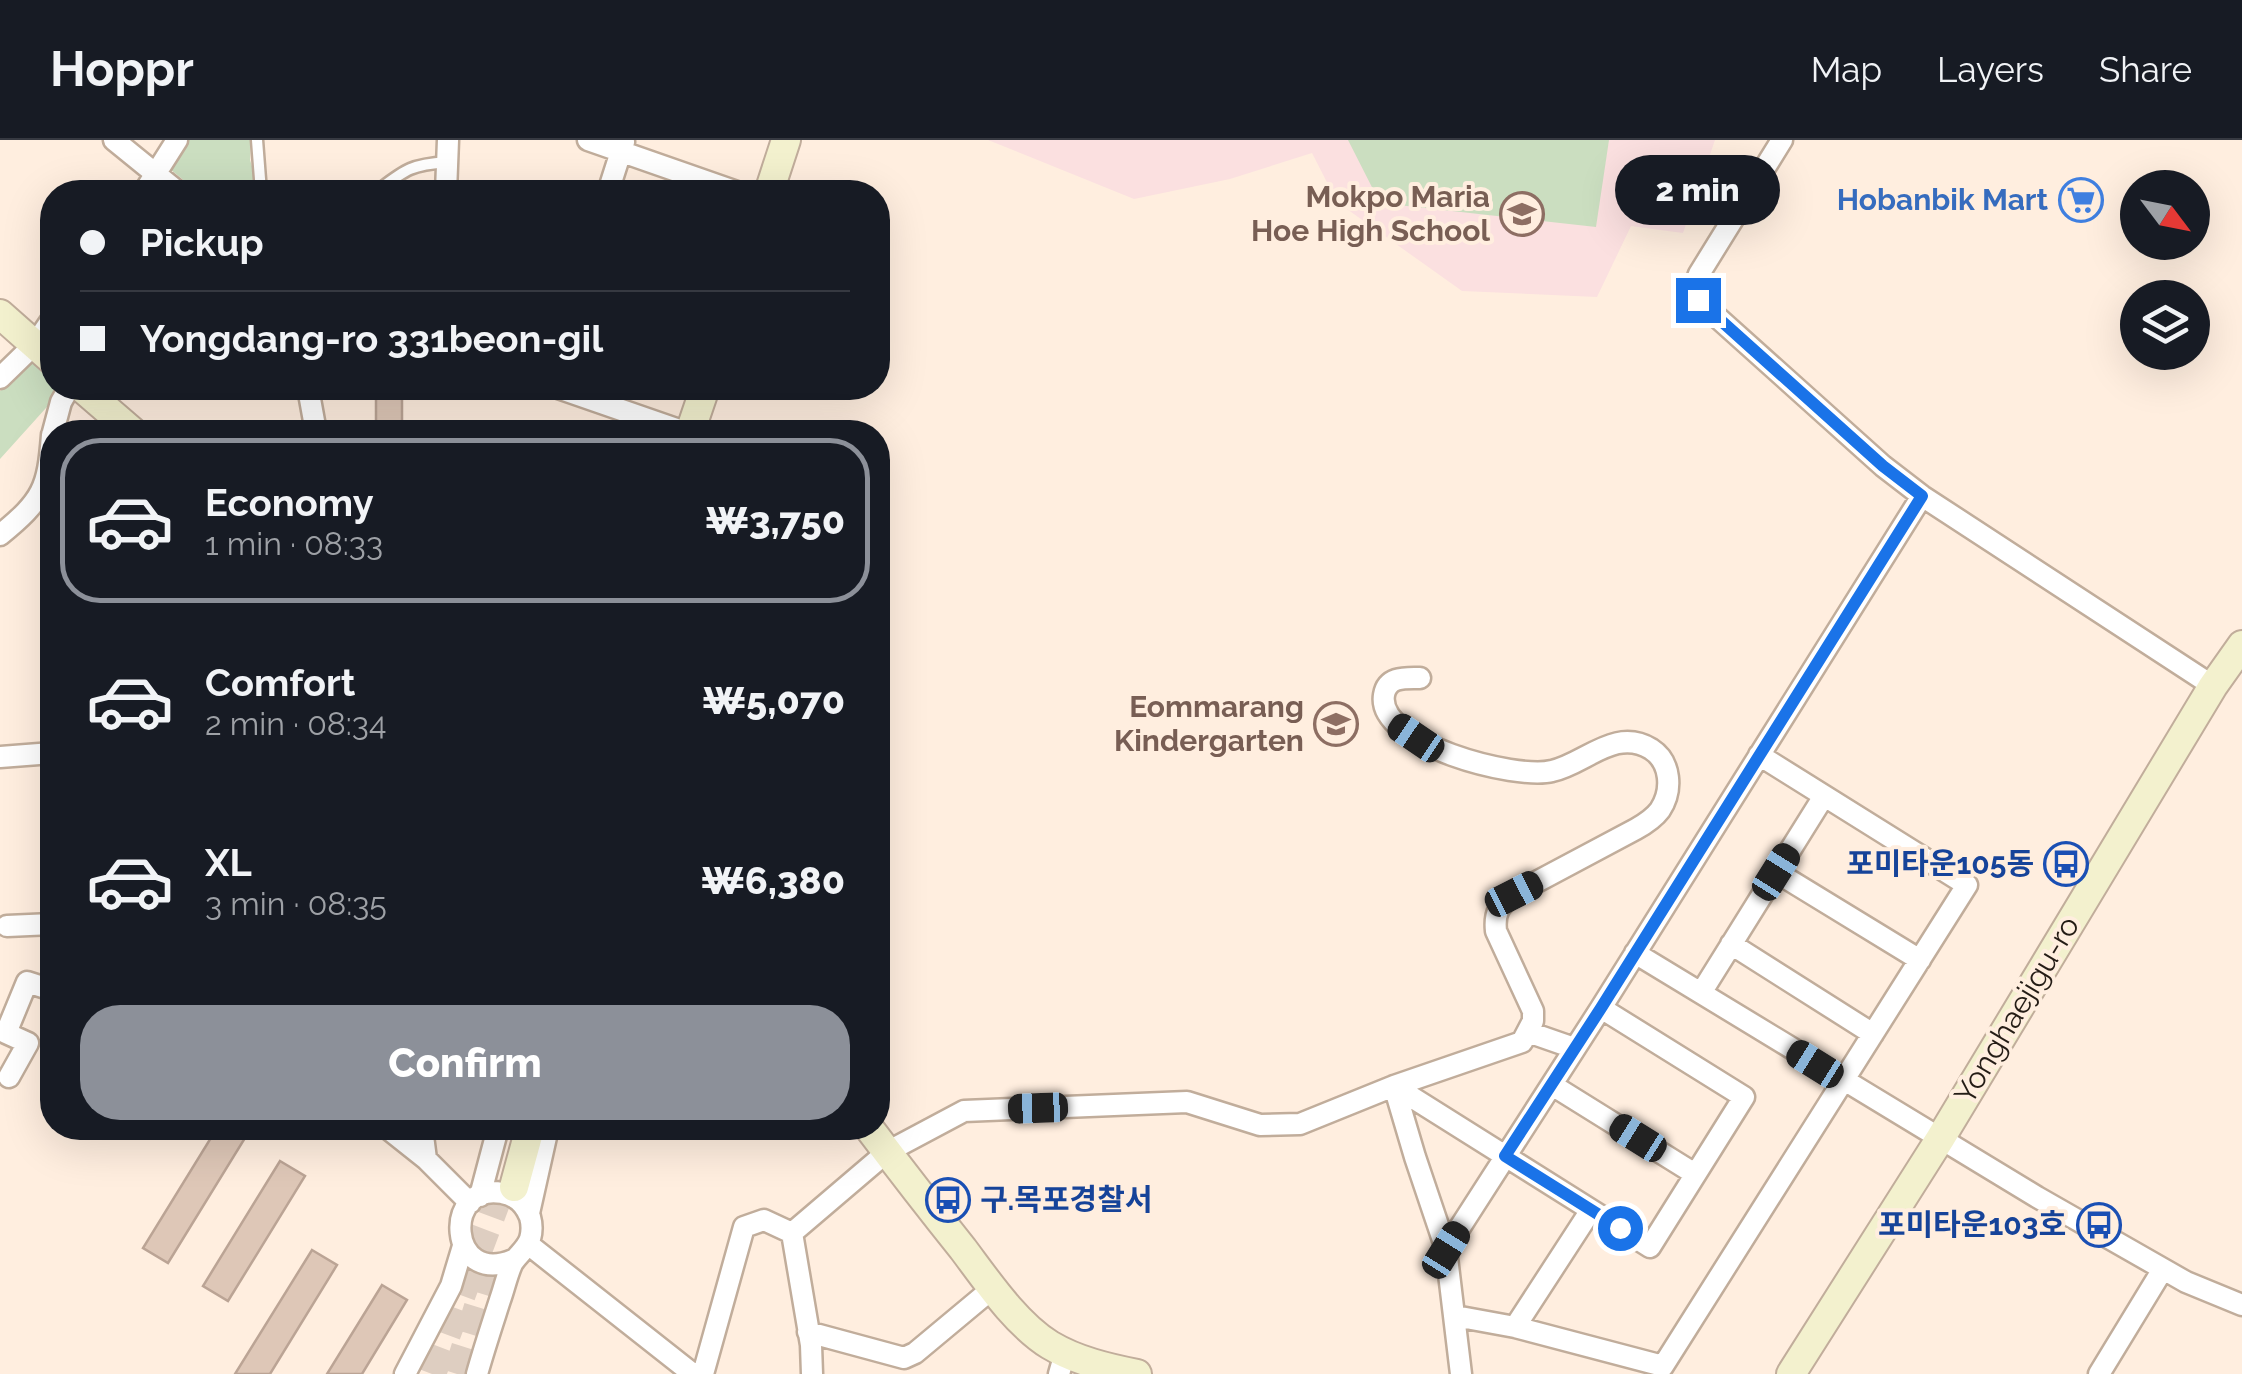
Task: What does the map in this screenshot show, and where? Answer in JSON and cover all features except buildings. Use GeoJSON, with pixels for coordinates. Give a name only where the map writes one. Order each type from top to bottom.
{"type":"FeatureCollection","features":[{"type":"Feature","properties":{"kind":"street"},"geometry":{"type":"LineString","coordinates":[[114,140],[147,180]]}},
{"type":"Feature","properties":{"kind":"street"},"geometry":{"type":"LineString","coordinates":[[153,180],[178,140]]}},
{"type":"Feature","properties":{"kind":"street"},"geometry":{"type":"LineString","coordinates":[[447,180],[448,140]]}},
{"type":"Feature","properties":{"kind":"street"},"geometry":{"type":"LineString","coordinates":[[588,140],[622,146],[707,180]]}},
{"type":"Feature","properties":{"kind":"street"},"geometry":{"type":"LineString","coordinates":[[773,180],[786,140]]}},
{"type":"Feature","properties":{"kind":"street"},"geometry":{"type":"LineString","coordinates":[[1782,140],[1700,274],[1693,291],[1698,300],[1883,466],[1922,496],[2212,686]]}},
{"type":"Feature","properties":{"kind":"street"},"geometry":{"type":"LineString","coordinates":[[612,180],[622,146]]}},
{"type":"Feature","properties":{"kind":"street"},"geometry":{"type":"LineString","coordinates":[[0,314],[40,349]]}},
{"type":"Feature","properties":{"kind":"street"},"geometry":{"type":"LineString","coordinates":[[0,378],[40,354]]}},
{"type":"Feature","properties":{"kind":"street"},"geometry":{"type":"LineString","coordinates":[[96,400],[119,420]]}},
{"type":"Feature","properties":{"kind":"street"},"geometry":{"type":"LineString","coordinates":[[593,400],[653,420]]}},
{"type":"Feature","properties":{"kind":"street"},"geometry":{"type":"LineString","coordinates":[[0,535],[40,494]]}},
{"type":"Feature","properties":{"kind":"street"},"geometry":{"type":"LineString","coordinates":[[1446,1250],[1922,496]]}},
{"type":"Feature","properties":{"kind":"street","name":"Yonghaejigu-ro"},"geometry":{"type":"LineString","coordinates":[[1791,1374],[1940,1139],[2212,686],[2242,645]]}},
{"type":"Feature","properties":{"kind":"street"},"geometry":{"type":"LineString","coordinates":[[792,1233],[887,1152],[964,1111],[1187,1102],[1260,1125],[1300,1124],[1394,1086],[1522,1042],[1533,1021],[1533,1011],[1496,931],[1494,917],[1498,906],[1652,818],[1664,802],[1667,769],[1652,750],[1632,741],[1607,745],[1560,769],[1537,774],[1461,758],[1416,738],[1386,710],[1384,694],[1389,684],[1396,678],[1420,678]]}},
{"type":"Feature","properties":{"kind":"street"},"geometry":{"type":"LineString","coordinates":[[0,756],[40,754]]}},
{"type":"Feature","properties":{"kind":"street"},"geometry":{"type":"LineString","coordinates":[[1455,1316],[1515,1327],[1663,1366],[1966,885],[1759,755]]}},
{"type":"Feature","properties":{"kind":"street"},"geometry":{"type":"LineString","coordinates":[[1700,993],[1824,796]]}},
{"type":"Feature","properties":{"kind":"street"},"geometry":{"type":"LineString","coordinates":[[1776,872],[1920,960]]}},
{"type":"Feature","properties":{"kind":"street"},"geometry":{"type":"LineString","coordinates":[[7,926],[40,925]]}},
{"type":"Feature","properties":{"kind":"street"},"geometry":{"type":"LineString","coordinates":[[1731,944],[1873,1034]]}},
{"type":"Feature","properties":{"kind":"street"},"geometry":{"type":"LineString","coordinates":[[1634,953],[2163,1269],[2242,1305]]}},
{"type":"Feature","properties":{"kind":"street"},"geometry":{"type":"LineString","coordinates":[[9,1077],[28,1042],[6,1033],[26,982],[40,986]]}},
{"type":"Feature","properties":{"kind":"street"},"geometry":{"type":"LineString","coordinates":[[1394,1086],[1650,1247],[1744,1098],[1601,1008]]}},
{"type":"Feature","properties":{"kind":"street"},"geometry":{"type":"LineString","coordinates":[[1528,1032],[1574,1048]]}},
{"type":"Feature","properties":{"kind":"street"},"geometry":{"type":"LineString","coordinates":[[1552,1084],[1695,1174]]}},
{"type":"Feature","properties":{"kind":"street"},"geometry":{"type":"LineString","coordinates":[[1394,1086],[1446,1250],[1461,1374]]}},
{"type":"Feature","properties":{"kind":"street"},"geometry":{"type":"LineString","coordinates":[[402,1140],[426,1159],[491,1193]]}},
{"type":"Feature","properties":{"kind":"street"},"geometry":{"type":"LineString","coordinates":[[424,1140],[426,1159]]}},
{"type":"Feature","properties":{"kind":"street"},"geometry":{"type":"LineString","coordinates":[[491,1193],[497,1140]]}},
{"type":"Feature","properties":{"kind":"street"},"geometry":{"type":"LineString","coordinates":[[491,1193],[511,1140]]}},
{"type":"Feature","properties":{"kind":"street"},"geometry":{"type":"LineString","coordinates":[[491,1193],[523,1140]]}},
{"type":"Feature","properties":{"kind":"street"},"geometry":{"type":"LineString","coordinates":[[528,1213],[545,1140]]}},
{"type":"Feature","properties":{"kind":"street"},"geometry":{"type":"LineString","coordinates":[[878,1140],[993,1288],[1062,1363],[1137,1374]]}},
{"type":"Feature","properties":{"kind":"street"},"geometry":{"type":"LineString","coordinates":[[405,1374],[452,1286],[463,1246],[459,1227],[463,1212],[491,1192],[502,1192],[522,1204],[532,1234],[514,1260],[478,1373]]}},
{"type":"Feature","properties":{"kind":"street"},"geometry":{"type":"LineString","coordinates":[[1515,1327],[1591,1210]]}},
{"type":"Feature","properties":{"kind":"street"},"geometry":{"type":"LineString","coordinates":[[703,1374],[744,1227],[764,1220],[792,1233]]}},
{"type":"Feature","properties":{"kind":"street"},"geometry":{"type":"LineString","coordinates":[[792,1233],[812,1374]]}},
{"type":"Feature","properties":{"kind":"street"},"geometry":{"type":"LineString","coordinates":[[528,1244],[693,1374]]}},
{"type":"Feature","properties":{"kind":"street"},"geometry":{"type":"LineString","coordinates":[[463,1246],[485,1264],[514,1260]]}},
{"type":"Feature","properties":{"kind":"street"},"geometry":{"type":"LineString","coordinates":[[2099,1374],[2163,1269]]}},
{"type":"Feature","properties":{"kind":"street"},"geometry":{"type":"LineString","coordinates":[[808,1332],[904,1358],[993,1288]]}},
{"type":"Feature","properties":{"kind":"lane"},"geometry":{"type":"LineString","coordinates":[[257,140],[260,180]]}},
{"type":"Feature","properties":{"kind":"lane"},"geometry":{"type":"LineString","coordinates":[[391,180],[420,164],[448,162]]}},
{"type":"Feature","properties":{"kind":"shaded area","name":"Mokpo Maria Hoe High School"},"geometry":{"type":"Polygon","coordinates":[[[988,140],[1715,140],[1683,233],[1631,226],[1597,297],[1462,291],[1337,202],[1312,153],[1230,179],[1134,199],[988,140]]]}},
{"type":"Feature","properties":{"kind":"green space"},"geometry":{"type":"Polygon","coordinates":[[[187,140],[251,140],[250,160],[256,180],[183,180],[170,169],[187,140]]]}},
{"type":"Feature","properties":{"kind":"green space"},"geometry":{"type":"Polygon","coordinates":[[[1348,140],[1609,140],[1596,227],[1380,203],[1348,140]]]}},
{"type":"Feature","properties":{"kind":"green space"},"geometry":{"type":"Polygon","coordinates":[[[40,353],[40,400],[53,400],[0,459],[0,391],[40,353]]]}},
{"type":"Feature","properties":{"kind":"tunnel"},"geometry":{"type":"LineString","coordinates":[[432,1374],[502,1187]]}},
{"type":"Feature","properties":{"kind":"tunnel"},"geometry":{"type":"LineString","coordinates":[[457,1374],[491,1265]]}},
{"type":"Feature","properties":{"kind":"place","name":"Hobanbik Mart"},"geometry":{"type":"Point","coordinates":[2081,200]}},
{"type":"Feature","properties":{"kind":"place","name":"Mokpo Maria Hoe High School"},"geometry":{"type":"Point","coordinates":[1522,214]}},
{"type":"Feature","properties":{"kind":"place","name":"Eommarang Kindergarten"},"geometry":{"type":"Point","coordinates":[1336,724]}},
{"type":"Feature","properties":{"kind":"place","name":"포미타운105동"},"geometry":{"type":"Point","coordinates":[2066,864]}},
{"type":"Feature","properties":{"kind":"place","name":"구.목포경찰서"},"geometry":{"type":"Point","coordinates":[948,1200]}},
{"type":"Feature","properties":{"kind":"place","name":"포미타운103호"},"geometry":{"type":"Point","coordinates":[2099,1225]}},
{"type":"Feature","properties":{"kind":"route"},"geometry":{"type":"LineString","coordinates":[[1620,1228],[1505,1156],[1922,496],[1883,466],[1698,300]]}}]}
